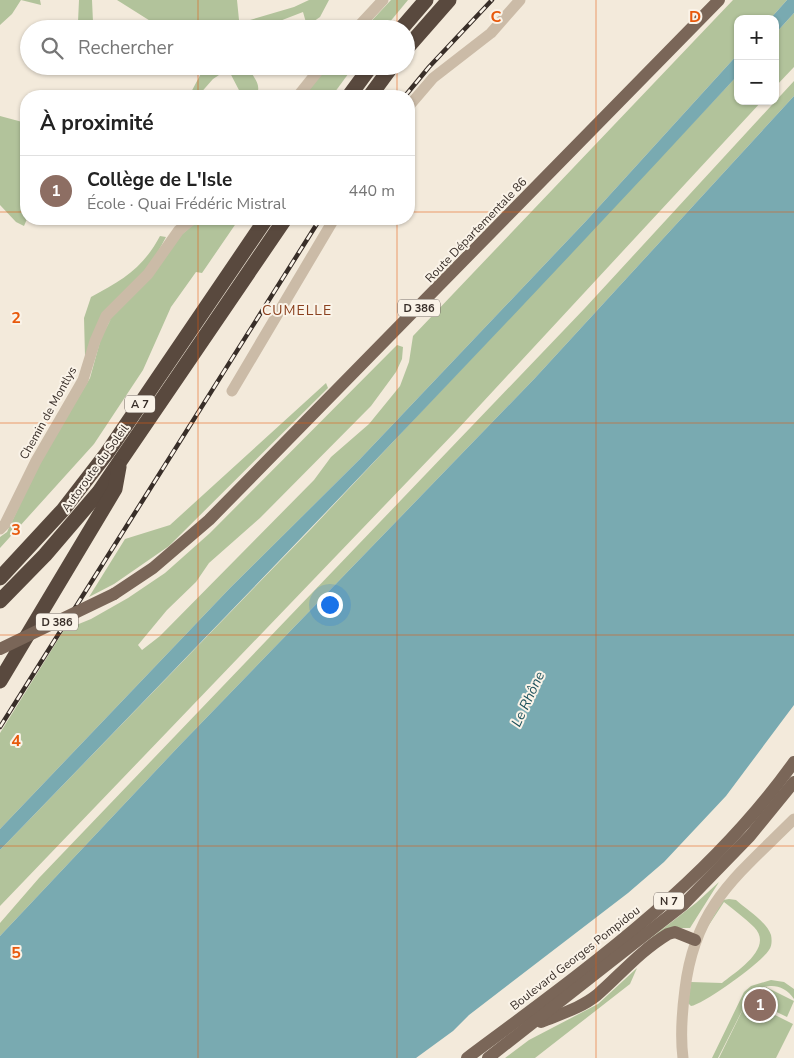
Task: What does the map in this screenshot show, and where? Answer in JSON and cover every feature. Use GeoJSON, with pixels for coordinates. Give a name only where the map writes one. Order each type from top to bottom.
{"type":"FeatureCollection","features":[{"type":"Feature","properties":{"kind":"highway"},"geometry":{"type":"LineString","coordinates":[[409,20],[426,0]]}},
{"type":"Feature","properties":{"kind":"highway"},"geometry":{"type":"LineString","coordinates":[[415,38],[448,0]]}},
{"type":"Feature","properties":{"kind":"highway"},"geometry":{"type":"LineString","coordinates":[[353,90],[364,75]]}},
{"type":"Feature","properties":{"kind":"highway"},"geometry":{"type":"LineString","coordinates":[[374,90],[385,75]]}},
{"type":"Feature","properties":{"kind":"highway","name":"Autoroute du Soleil"},"geometry":{"type":"LineString","coordinates":[[0,578],[59,515],[107,453],[262,225]]}},
{"type":"Feature","properties":{"kind":"highway","name":"Autoroute du Soleil"},"geometry":{"type":"LineString","coordinates":[[0,601],[75,521],[120,462],[282,225]]}},
{"type":"Feature","properties":{"kind":"highway"},"geometry":{"type":"LineString","coordinates":[[0,680],[115,489],[120,462]]}},
{"type":"Feature","properties":{"kind":"main road","name":"Route Départementale 86"},"geometry":{"type":"LineString","coordinates":[[0,649],[114,594],[153,568],[209,520],[719,0]]}},
{"type":"Feature","properties":{"kind":"main road","name":"Boulevard Georges Pompidou"},"geometry":{"type":"LineString","coordinates":[[467,1058],[613,947],[680,891],[742,827],[794,762]]}},
{"type":"Feature","properties":{"kind":"main road","name":"Boulevard Georges Pompidou"},"geometry":{"type":"LineString","coordinates":[[488,1058],[683,905],[750,836],[794,782]]}},
{"type":"Feature","properties":{"kind":"main road"},"geometry":{"type":"LineString","coordinates":[[529,1026],[580,1007],[597,995],[623,968],[668,934],[675,932],[695,940]]}},
{"type":"Feature","properties":{"kind":"street"},"geometry":{"type":"LineString","coordinates":[[365,20],[384,0]]}},
{"type":"Feature","properties":{"kind":"street"},"geometry":{"type":"LineString","coordinates":[[415,99],[433,78],[491,33],[520,0]]}},
{"type":"Feature","properties":{"kind":"street"},"geometry":{"type":"LineString","coordinates":[[303,90],[315,75]]}},
{"type":"Feature","properties":{"kind":"street","name":"Chemin de Montlys"},"geometry":{"type":"LineString","coordinates":[[0,529],[5,524],[36,461],[83,380],[95,341],[106,316],[148,274],[179,230],[185,225]]}},
{"type":"Feature","properties":{"kind":"street"},"geometry":{"type":"LineString","coordinates":[[232,391],[330,225]]}},
{"type":"Feature","properties":{"kind":"street"},"geometry":{"type":"LineString","coordinates":[[683,1058],[683,1000],[688,963],[695,940],[708,912],[726,888],[794,819]]}},
{"type":"Feature","properties":{"kind":"green space"},"geometry":{"type":"Polygon","coordinates":[[[0,0],[21,0],[12,14],[0,25],[0,0]]]}},
{"type":"Feature","properties":{"kind":"green space"},"geometry":{"type":"Polygon","coordinates":[[[21,0],[40,0],[41,5],[21,0]]]}},
{"type":"Feature","properties":{"kind":"green space"},"geometry":{"type":"Polygon","coordinates":[[[79,0],[92,0],[93,20],[78,20],[79,0]]]}},
{"type":"Feature","properties":{"kind":"green space"},"geometry":{"type":"Polygon","coordinates":[[[117,0],[237,0],[239,20],[149,20],[117,0]]]}},
{"type":"Feature","properties":{"kind":"green space"},"geometry":{"type":"Polygon","coordinates":[[[309,0],[329,0],[320,17],[316,20],[305,20],[303,12],[282,20],[250,20],[294,7],[309,0]]]}},
{"type":"Feature","properties":{"kind":"green space"},"geometry":{"type":"Polygon","coordinates":[[[391,0],[408,0],[391,20],[372,20],[391,0]]]}},
{"type":"Feature","properties":{"kind":"green space"},"geometry":{"type":"Polygon","coordinates":[[[733,0],[787,0],[774,15],[734,15],[734,58],[586,221],[360,459],[230,588],[0,829],[0,733],[64,630],[91,619],[128,598],[165,573],[210,533],[397,345],[403,347],[402,359],[396,372],[371,406],[260,518],[209,563],[196,582],[167,610],[138,645],[142,650],[160,636],[314,480],[331,457],[369,424],[400,386],[409,362],[413,336],[733,0]]]}},
{"type":"Feature","properties":{"kind":"green space"},"geometry":{"type":"Polygon","coordinates":[[[794,13],[794,67],[779,83],[779,60],[779,30],[794,13]]]}},
{"type":"Feature","properties":{"kind":"green space"},"geometry":{"type":"Polygon","coordinates":[[[200,75],[219,75],[203,90],[192,90],[200,75]]]}},
{"type":"Feature","properties":{"kind":"green space"},"geometry":{"type":"Polygon","coordinates":[[[231,75],[253,75],[258,84],[258,90],[239,90],[231,75]]]}},
{"type":"Feature","properties":{"kind":"green space"},"geometry":{"type":"Polygon","coordinates":[[[321,75],[347,75],[336,90],[309,90],[321,75]]]}},
{"type":"Feature","properties":{"kind":"green space"},"geometry":{"type":"Polygon","coordinates":[[[734,79],[734,105],[758,105],[457,430],[0,906],[0,850],[311,529],[734,79]]]}},
{"type":"Feature","properties":{"kind":"green space"},"geometry":{"type":"Polygon","coordinates":[[[794,81],[794,96],[535,378],[180,745],[0,936],[0,923],[39,878],[585,308],[772,105],[779,105],[779,97],[794,81]]]}},
{"type":"Feature","properties":{"kind":"green space"},"geometry":{"type":"Polygon","coordinates":[[[0,116],[20,121],[20,224],[0,205],[0,116]]]}},
{"type":"Feature","properties":{"kind":"green space"},"geometry":{"type":"Polygon","coordinates":[[[192,225],[235,225],[202,273],[196,272],[171,307],[143,370],[94,444],[0,548],[0,537],[7,532],[40,462],[90,378],[101,338],[112,317],[178,238],[192,225]]]}},
{"type":"Feature","properties":{"kind":"green space"},"geometry":{"type":"Polygon","coordinates":[[[160,236],[166,237],[153,261],[85,356],[84,318],[91,297],[122,279],[139,265],[147,257],[160,236]]]}},
{"type":"Feature","properties":{"kind":"green space"},"geometry":{"type":"Polygon","coordinates":[[[326,383],[328,388],[169,546],[114,584],[89,597],[125,539],[170,525],[326,383]]]}},
{"type":"Feature","properties":{"kind":"green space"},"geometry":{"type":"Polygon","coordinates":[[[719,882],[690,928],[680,928],[646,942],[696,903],[719,882]]]}},
{"type":"Feature","properties":{"kind":"green space"},"geometry":{"type":"Polygon","coordinates":[[[723,900],[736,900],[765,925],[771,935],[771,947],[756,964],[732,982],[698,1004],[691,1006],[688,1003],[691,982],[722,983],[751,959],[760,943],[759,935],[754,927],[724,902],[701,937],[723,900]]]}},
{"type":"Feature","properties":{"kind":"green space"},"geometry":{"type":"Polygon","coordinates":[[[637,968],[630,984],[535,1058],[505,1058],[529,1040],[598,1004],[637,968]]]}},
{"type":"Feature","properties":{"kind":"green space"},"geometry":{"type":"Polygon","coordinates":[[[771,980],[784,982],[794,989],[794,999],[784,989],[778,987],[766,987],[754,992],[749,997],[718,1058],[712,1058],[744,992],[751,986],[771,980]]]}},
{"type":"Feature","properties":{"kind":"green space"},"geometry":{"type":"Polygon","coordinates":[[[766,987],[794,1001],[787,1017],[758,1003],[766,987]]]}},
{"type":"Feature","properties":{"kind":"green space"},"geometry":{"type":"Polygon","coordinates":[[[747,1001],[793,1024],[776,1058],[719,1058],[747,1001]]]}},
{"type":"Feature","properties":{"kind":"water"},"geometry":{"type":"Polygon","coordinates":[[[787,0],[794,0],[794,13],[779,30],[779,15],[774,15],[787,0]]]}},
{"type":"Feature","properties":{"kind":"water"},"geometry":{"type":"Polygon","coordinates":[[[734,58],[734,79],[464,368],[0,850],[0,829],[230,588],[360,459],[586,221],[734,58]]]}},
{"type":"Feature","properties":{"kind":"water","name":"Le Rhône"},"geometry":{"type":"Polygon","coordinates":[[[794,96],[794,705],[726,796],[664,862],[628,893],[416,1058],[0,1058],[0,936],[180,745],[535,378],[794,96]]]}},
{"type":"Feature","properties":{"kind":"railway"},"geometry":{"type":"LineString","coordinates":[[410,90],[492,0]]}},
{"type":"Feature","properties":{"kind":"railway"},"geometry":{"type":"LineString","coordinates":[[0,727],[316,225]]}},
{"type":"Feature","properties":{"kind":"place","name":"Collège de L'Isle"},"geometry":{"type":"Point","coordinates":[760,1005]}},
{"type":"Feature","properties":{"kind":"district","name":"CUMELLE"},"geometry":{"type":"Point","coordinates":[297,310]}}]}
